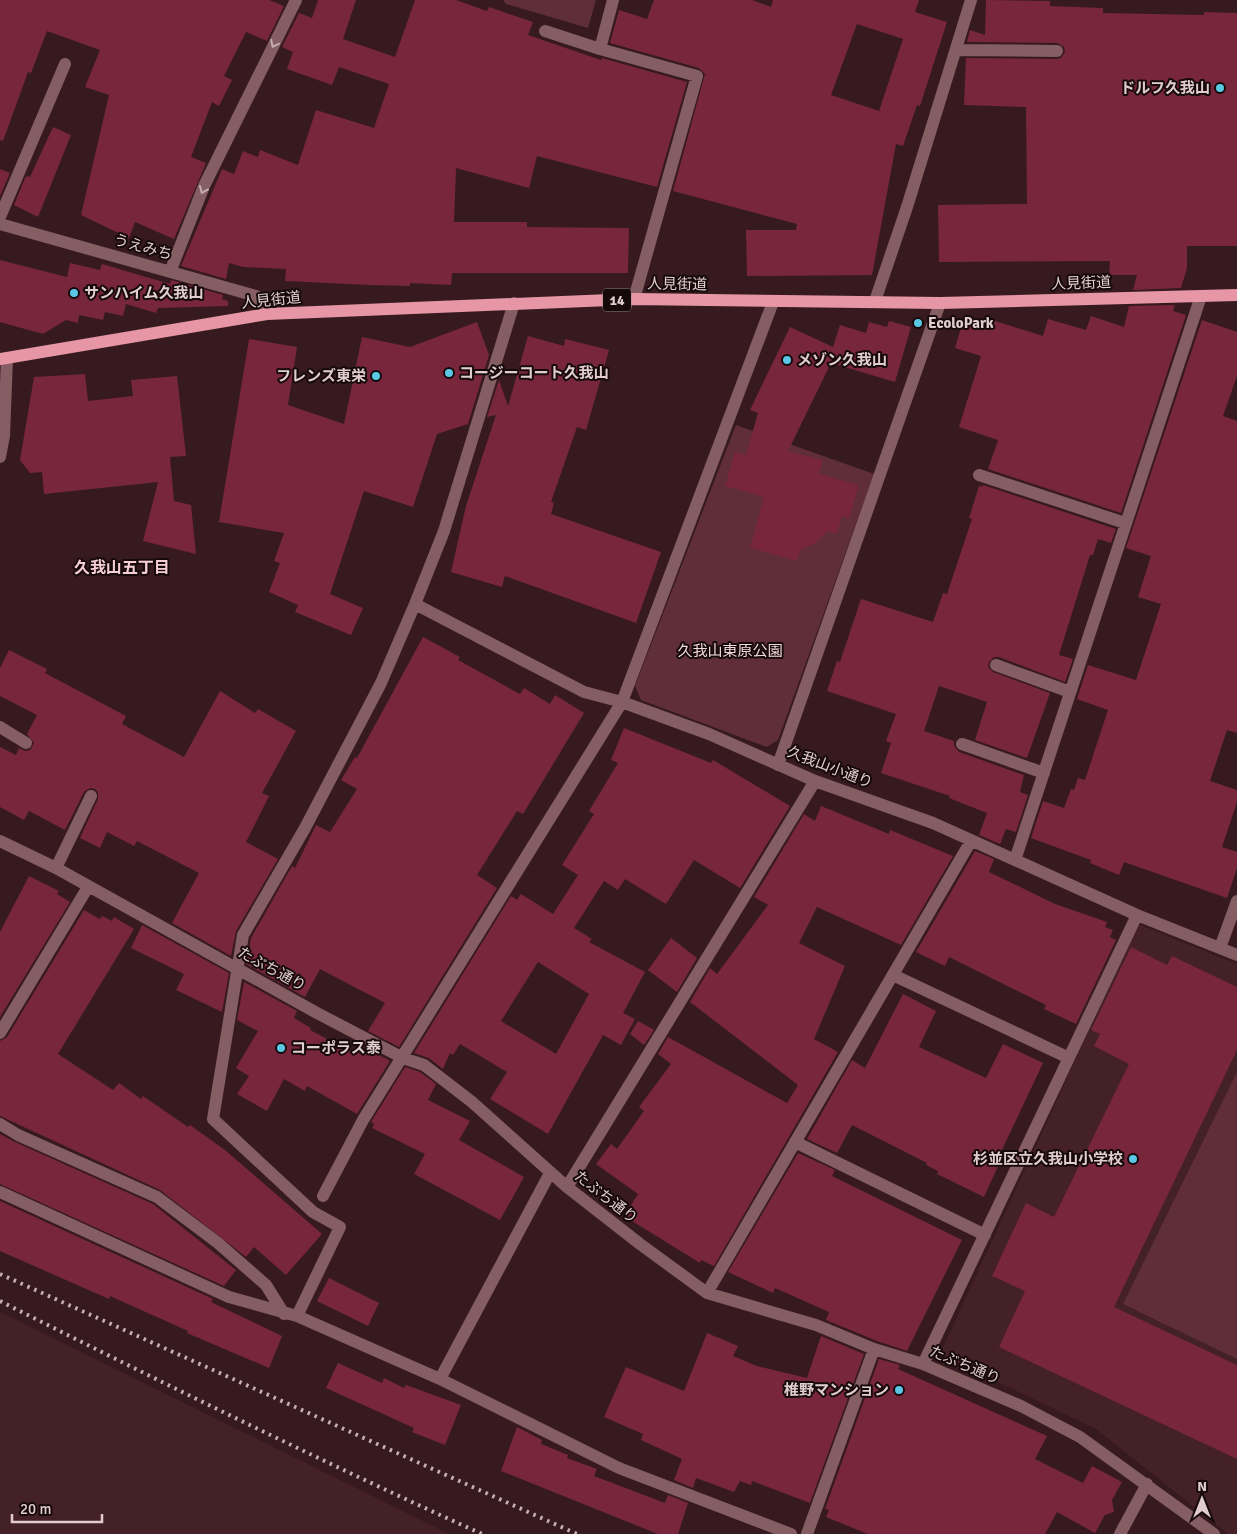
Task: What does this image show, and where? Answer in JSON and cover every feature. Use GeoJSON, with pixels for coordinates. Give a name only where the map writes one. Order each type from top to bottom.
{"type":"FeatureCollection","features":[{"type":"Feature","properties":{"kind":"main road","name":"人見街道"},"geometry":{"type":"LineString","coordinates":[[3,359],[266,314],[514,303],[634,300],[940,303],[1237,295]]}},
{"type":"Feature","properties":{"kind":"street"},"geometry":{"type":"LineString","coordinates":[[170,272],[204,186],[296,0]]}},
{"type":"Feature","properties":{"kind":"street"},"geometry":{"type":"LineString","coordinates":[[600,49],[613,0]]}},
{"type":"Feature","properties":{"kind":"street"},"geometry":{"type":"LineString","coordinates":[[875,301],[907,208],[971,0]]}},
{"type":"Feature","properties":{"kind":"street"},"geometry":{"type":"LineString","coordinates":[[545,31],[600,49],[697,76],[634,300]]}},
{"type":"Feature","properties":{"kind":"street"},"geometry":{"type":"LineString","coordinates":[[956,50],[1057,51]]}},
{"type":"Feature","properties":{"kind":"street"},"geometry":{"type":"LineString","coordinates":[[0,217],[65,64]]}},
{"type":"Feature","properties":{"kind":"street","name":"うえみち"},"geometry":{"type":"LineString","coordinates":[[0,224],[256,296],[266,314]]}},
{"type":"Feature","properties":{"kind":"street"},"geometry":{"type":"LineString","coordinates":[[1015,860],[1201,296]]}},
{"type":"Feature","properties":{"kind":"street"},"geometry":{"type":"LineString","coordinates":[[323,1196],[363,1120],[622,702],[774,302]]}},
{"type":"Feature","properties":{"kind":"street"},"geometry":{"type":"LineString","coordinates":[[297,1316],[340,1227],[313,1212],[213,1119],[243,935],[306,828],[377,692],[415,604],[444,531],[514,303]]}},
{"type":"Feature","properties":{"kind":"street"},"geometry":{"type":"LineString","coordinates":[[778,765],[940,303]]}},
{"type":"Feature","properties":{"kind":"street"},"geometry":{"type":"LineString","coordinates":[[0,457],[4,436],[3,359]]}},
{"type":"Feature","properties":{"kind":"street"},"geometry":{"type":"LineString","coordinates":[[979,475],[1126,523]]}},
{"type":"Feature","properties":{"kind":"street","name":"久我山小通り"},"geometry":{"type":"LineString","coordinates":[[415,604],[584,692],[622,702],[709,734],[815,781],[933,823],[1137,915],[1237,955]]}},
{"type":"Feature","properties":{"kind":"street"},"geometry":{"type":"LineString","coordinates":[[996,665],[1070,692]]}},
{"type":"Feature","properties":{"kind":"street"},"geometry":{"type":"LineString","coordinates":[[0,727],[26,743]]}},
{"type":"Feature","properties":{"kind":"street"},"geometry":{"type":"LineString","coordinates":[[962,744],[1044,773]]}},
{"type":"Feature","properties":{"kind":"street"},"geometry":{"type":"LineString","coordinates":[[567,1187],[815,781]]}},
{"type":"Feature","properties":{"kind":"street"},"geometry":{"type":"LineString","coordinates":[[56,868],[90,796]]}},
{"type":"Feature","properties":{"kind":"street","name":"たぶち通り"},"geometry":{"type":"LineString","coordinates":[[0,841],[56,868],[88,888],[403,1058],[424,1066],[472,1102],[567,1187],[707,1293],[816,1325],[874,1349],[924,1364],[1021,1406],[1080,1437],[1214,1534]]}},
{"type":"Feature","properties":{"kind":"street"},"geometry":{"type":"LineString","coordinates":[[707,1293],[971,841]]}},
{"type":"Feature","properties":{"kind":"street"},"geometry":{"type":"LineString","coordinates":[[0,1033],[88,888]]}},
{"type":"Feature","properties":{"kind":"street"},"geometry":{"type":"LineString","coordinates":[[1220,948],[1237,901]]}},
{"type":"Feature","properties":{"kind":"street"},"geometry":{"type":"LineString","coordinates":[[924,1364],[1137,915]]}},
{"type":"Feature","properties":{"kind":"street"},"geometry":{"type":"LineString","coordinates":[[893,975],[1069,1058]]}},
{"type":"Feature","properties":{"kind":"street"},"geometry":{"type":"LineString","coordinates":[[0,1124],[157,1197],[218,1243],[266,1285],[284,1314]]}},
{"type":"Feature","properties":{"kind":"street"},"geometry":{"type":"LineString","coordinates":[[795,1142],[985,1235]]}},
{"type":"Feature","properties":{"kind":"street"},"geometry":{"type":"LineString","coordinates":[[440,1379],[550,1173]]}},
{"type":"Feature","properties":{"kind":"street"},"geometry":{"type":"LineString","coordinates":[[0,1192],[229,1297],[284,1314],[297,1316],[440,1379],[618,1468],[791,1534]]}},
{"type":"Feature","properties":{"kind":"street"},"geometry":{"type":"LineString","coordinates":[[807,1534],[874,1349]]}},
{"type":"Feature","properties":{"kind":"street"},"geometry":{"type":"LineString","coordinates":[[1120,1534],[1146,1484]]}},
{"type":"Feature","properties":{"kind":"shaded area","name":"杉並区立久我山小学校"},"geometry":{"type":"Polygon","coordinates":[[[1138,924],[1237,964],[1237,1534],[1228,1534],[1096,1429],[940,1354],[1138,924]]]}},
{"type":"Feature","properties":{"kind":"shaded area"},"geometry":{"type":"Polygon","coordinates":[[[0,1312],[449,1534],[0,1534],[0,1312]]]}},
{"type":"Feature","properties":{"kind":"green space"},"geometry":{"type":"Polygon","coordinates":[[[503,0],[596,0],[588,28],[506,4],[503,0]]]}},
{"type":"Feature","properties":{"kind":"green space","name":"久我山東原公園"},"geometry":{"type":"Polygon","coordinates":[[[736,425],[874,474],[778,740],[767,747],[641,700],[635,686],[736,425]]]}},
{"type":"Feature","properties":{"kind":"green space"},"geometry":{"type":"Polygon","coordinates":[[[1237,1072],[1237,1359],[1123,1304],[1237,1072]]]}},
{"type":"Feature","properties":{"kind":"building"},"geometry":{"type":"Polygon","coordinates":[[[0,0],[269,0],[284,6],[267,41],[246,32],[224,76],[232,80],[219,106],[212,102],[191,157],[206,163],[174,239],[135,222],[129,238],[81,215],[109,95],[85,87],[100,50],[47,31],[31,73],[28,72],[3,141],[0,140],[0,0]]]}},
{"type":"Feature","properties":{"kind":"building"},"geometry":{"type":"Polygon","coordinates":[[[318,0],[356,0],[343,39],[395,57],[415,0],[456,0],[487,11],[489,7],[533,22],[528,35],[601,60],[602,58],[687,82],[657,187],[537,156],[529,188],[456,168],[454,222],[527,222],[527,227],[629,228],[628,273],[452,273],[451,285],[410,283],[410,286],[285,281],[286,269],[243,267],[229,263],[226,279],[181,266],[222,169],[234,174],[243,151],[258,157],[260,150],[298,165],[316,110],[374,128],[389,84],[339,67],[332,85],[287,69],[293,52],[282,47],[299,13],[312,18],[318,0]]]}},
{"type":"Feature","properties":{"kind":"building"},"geometry":{"type":"Polygon","coordinates":[[[654,0],[752,0],[771,7],[773,0],[919,0],[915,12],[947,22],[920,106],[917,105],[903,146],[896,144],[872,275],[747,276],[746,230],[796,230],[797,224],[673,191],[705,74],[699,68],[610,43],[619,10],[647,19],[654,0]],[[857,24],[831,95],[879,111],[903,39],[857,24]]]}},
{"type":"Feature","properties":{"kind":"building"},"geometry":{"type":"Polygon","coordinates":[[[986,0],[1050,1],[1050,6],[1103,8],[1103,13],[1204,15],[1204,12],[1237,13],[1237,246],[1187,246],[1187,268],[1181,288],[1133,290],[1137,275],[1109,275],[1110,261],[939,262],[938,205],[1027,204],[1026,107],[964,105],[966,58],[1057,59],[1061,58],[1065,52],[1064,47],[1057,43],[967,42],[970,30],[985,35],[986,0]]]}},
{"type":"Feature","properties":{"kind":"building"},"geometry":{"type":"Polygon","coordinates":[[[53,127],[71,135],[38,217],[14,205],[25,178],[27,176],[30,177],[53,127]]]}},
{"type":"Feature","properties":{"kind":"building"},"geometry":{"type":"Polygon","coordinates":[[[0,169],[10,173],[0,196],[0,169]]]}},
{"type":"Feature","properties":{"kind":"building"},"geometry":{"type":"Polygon","coordinates":[[[0,260],[67,277],[70,263],[100,270],[102,264],[170,284],[171,280],[223,295],[222,299],[228,301],[228,306],[158,308],[156,313],[126,304],[123,316],[105,312],[103,320],[79,315],[78,323],[66,320],[43,334],[0,322],[0,260]]]}},
{"type":"Feature","properties":{"kind":"building"},"geometry":{"type":"Polygon","coordinates":[[[1175,305],[1173,311],[1186,315],[1121,513],[988,469],[998,440],[959,427],[981,356],[955,348],[963,321],[989,329],[992,320],[1043,336],[1048,319],[1086,330],[1091,316],[1124,327],[1129,306],[1175,305]]]}},
{"type":"Feature","properties":{"kind":"building"},"geometry":{"type":"Polygon","coordinates":[[[1202,320],[1237,332],[1237,376],[1223,416],[1237,421],[1237,733],[1227,730],[1210,781],[1237,790],[1237,802],[1222,847],[1237,852],[1237,868],[1227,898],[1124,862],[1119,875],[1090,863],[1091,860],[1031,838],[1043,801],[1064,808],[1071,789],[1074,790],[1078,778],[1085,780],[1108,710],[1077,699],[1088,665],[1136,680],[1161,604],[1138,597],[1151,556],[1126,548],[1202,320]]]}},
{"type":"Feature","properties":{"kind":"building"},"geometry":{"type":"Polygon","coordinates":[[[889,321],[911,327],[895,382],[831,363],[788,451],[823,460],[819,474],[859,485],[849,519],[842,516],[837,534],[828,531],[815,543],[800,550],[797,561],[750,548],[764,497],[725,486],[735,452],[746,455],[758,413],[750,410],[790,327],[833,347],[840,325],[866,333],[869,322],[887,327],[889,321]]]}},
{"type":"Feature","properties":{"kind":"building"},"geometry":{"type":"Polygon","coordinates":[[[477,322],[489,355],[468,424],[437,434],[413,507],[364,491],[330,594],[363,608],[351,635],[295,612],[298,605],[269,592],[280,563],[274,561],[284,533],[219,522],[249,339],[297,347],[288,405],[344,424],[362,337],[410,347],[477,322]]]}},
{"type":"Feature","properties":{"kind":"building"},"geometry":{"type":"Polygon","coordinates":[[[528,336],[564,346],[565,339],[609,350],[586,430],[577,427],[551,502],[554,503],[551,514],[661,552],[636,623],[505,576],[502,587],[451,572],[466,506],[496,415],[487,417],[499,380],[508,406],[528,336]]]}},
{"type":"Feature","properties":{"kind":"building"},"geometry":{"type":"Polygon","coordinates":[[[85,374],[88,401],[133,396],[131,380],[177,376],[186,456],[170,457],[174,501],[191,505],[196,554],[143,541],[158,482],[44,494],[42,472],[30,473],[20,460],[34,377],[85,374]]]}},
{"type":"Feature","properties":{"kind":"building"},"geometry":{"type":"Polygon","coordinates":[[[983,485],[1116,529],[1111,543],[1098,539],[1093,555],[1090,555],[1059,655],[1073,659],[1065,682],[999,657],[994,657],[989,662],[988,667],[993,672],[1050,693],[1027,758],[975,740],[987,702],[939,686],[924,731],[954,741],[954,746],[959,752],[1024,775],[1020,792],[1028,795],[1016,832],[1006,829],[1000,844],[979,835],[987,813],[949,798],[950,796],[881,773],[891,743],[886,741],[896,714],[827,691],[837,661],[840,662],[861,599],[933,622],[943,593],[947,594],[972,519],[969,518],[979,486],[982,487],[983,485]]]}},
{"type":"Feature","properties":{"kind":"building"},"geometry":{"type":"Polygon","coordinates":[[[423,637],[460,657],[458,660],[520,694],[524,688],[550,704],[555,695],[584,713],[523,814],[517,811],[477,875],[497,888],[399,1047],[368,1031],[385,1003],[320,969],[305,997],[246,964],[251,938],[292,866],[295,868],[316,825],[330,832],[357,789],[341,780],[355,757],[357,758],[423,637]]]}},
{"type":"Feature","properties":{"kind":"building"},"geometry":{"type":"Polygon","coordinates":[[[9,650],[47,669],[45,673],[126,716],[122,724],[184,757],[220,691],[255,713],[258,709],[296,731],[262,793],[269,796],[246,842],[278,859],[236,931],[231,956],[172,923],[199,873],[137,841],[134,846],[107,832],[100,848],[80,838],[98,799],[98,792],[95,789],[90,788],[84,792],[65,830],[29,811],[24,820],[0,807],[0,747],[16,755],[19,748],[25,751],[30,750],[34,743],[27,734],[37,715],[0,696],[0,668],[9,650]]]}},
{"type":"Feature","properties":{"kind":"building"},"geometry":{"type":"Polygon","coordinates":[[[624,728],[711,763],[713,760],[790,806],[740,888],[694,860],[666,904],[625,879],[618,890],[604,881],[574,928],[592,939],[589,942],[645,972],[623,1013],[635,1019],[621,1045],[603,1035],[548,1134],[490,1099],[507,1072],[460,1044],[453,1055],[450,1053],[443,1069],[429,1058],[414,1053],[511,896],[517,900],[521,894],[553,914],[578,875],[562,865],[594,814],[589,811],[618,763],[611,760],[624,728]],[[538,962],[501,1021],[556,1054],[589,994],[538,962]]]}},
{"type":"Feature","properties":{"kind":"building"},"geometry":{"type":"Polygon","coordinates":[[[821,806],[889,834],[890,830],[953,856],[901,945],[817,907],[799,943],[845,966],[814,1039],[838,1052],[714,1266],[701,1260],[700,1263],[624,1216],[638,1194],[596,1164],[611,1144],[617,1149],[644,1111],[639,1107],[671,1064],[658,1054],[668,1037],[787,1103],[798,1085],[690,1002],[710,968],[717,974],[768,905],[754,897],[804,814],[815,821],[821,806]]]}},
{"type":"Feature","properties":{"kind":"building"},"geometry":{"type":"Polygon","coordinates":[[[975,851],[994,859],[989,872],[1055,904],[1107,922],[1105,927],[1113,930],[1110,937],[1116,940],[1076,1024],[1044,1009],[1046,1005],[949,957],[945,966],[916,952],[975,851]]]}},
{"type":"Feature","properties":{"kind":"building"},"geometry":{"type":"Polygon","coordinates":[[[29,876],[59,891],[57,894],[70,902],[0,1017],[0,932],[29,876]]]}},
{"type":"Feature","properties":{"kind":"building"},"geometry":{"type":"Polygon","coordinates":[[[84,910],[100,919],[102,916],[112,921],[114,917],[134,929],[58,1054],[113,1090],[119,1083],[141,1099],[143,1096],[188,1127],[190,1125],[225,1150],[322,1234],[286,1275],[254,1247],[246,1257],[160,1190],[0,1116],[0,1041],[7,1037],[84,910]]]}},
{"type":"Feature","properties":{"kind":"building"},"geometry":{"type":"Polygon","coordinates":[[[142,925],[229,973],[222,1012],[176,990],[184,974],[131,948],[142,925]]]}},
{"type":"Feature","properties":{"kind":"building"},"geometry":{"type":"Polygon","coordinates":[[[671,938],[697,958],[677,992],[648,970],[671,938]]]}},
{"type":"Feature","properties":{"kind":"building"},"geometry":{"type":"Polygon","coordinates":[[[1131,947],[1167,965],[1172,956],[1237,987],[1237,1050],[1114,1307],[1237,1365],[1237,1459],[999,1347],[1025,1291],[992,1276],[1026,1203],[1054,1217],[1129,1064],[1094,1046],[1100,1034],[1091,1030],[1131,947]]]}},
{"type":"Feature","properties":{"kind":"building"},"geometry":{"type":"Polygon","coordinates":[[[244,982],[297,1011],[294,1018],[311,1028],[310,1030],[354,1053],[359,1044],[390,1061],[357,1114],[307,1086],[305,1091],[284,1079],[267,1111],[237,1094],[249,1076],[236,1068],[258,1031],[237,1020],[244,982]]]}},
{"type":"Feature","properties":{"kind":"building"},"geometry":{"type":"Polygon","coordinates":[[[903,994],[936,1011],[919,1047],[986,1078],[1003,1044],[1043,1063],[1000,1154],[1003,1155],[984,1197],[937,1174],[938,1171],[926,1165],[927,1163],[852,1125],[837,1153],[807,1139],[852,1060],[865,1068],[903,994]]]}},
{"type":"Feature","properties":{"kind":"building"},"geometry":{"type":"Polygon","coordinates":[[[638,1021],[654,1030],[644,1045],[630,1034],[638,1021]]]}},
{"type":"Feature","properties":{"kind":"building"},"geometry":{"type":"Polygon","coordinates":[[[405,1067],[420,1072],[436,1084],[428,1100],[470,1121],[459,1140],[524,1177],[500,1220],[414,1174],[425,1154],[372,1128],[374,1124],[371,1122],[405,1067]]]}},
{"type":"Feature","properties":{"kind":"building"},"geometry":{"type":"Polygon","coordinates":[[[0,1134],[153,1204],[236,1270],[224,1286],[0,1184],[0,1134]]]}},
{"type":"Feature","properties":{"kind":"building"},"geometry":{"type":"Polygon","coordinates":[[[798,1153],[835,1170],[832,1176],[962,1240],[907,1351],[826,1320],[829,1312],[775,1288],[773,1293],[728,1272],[798,1153]]]}},
{"type":"Feature","properties":{"kind":"building"},"geometry":{"type":"Polygon","coordinates":[[[0,1201],[213,1299],[211,1302],[282,1336],[269,1368],[187,1333],[188,1331],[110,1296],[109,1299],[0,1251],[0,1201]]]}},
{"type":"Feature","properties":{"kind":"building"},"geometry":{"type":"Polygon","coordinates":[[[329,1278],[379,1303],[368,1326],[317,1301],[329,1278]]]}},
{"type":"Feature","properties":{"kind":"building"},"geometry":{"type":"Polygon","coordinates":[[[707,1333],[738,1346],[733,1356],[757,1366],[807,1378],[821,1336],[864,1354],[810,1503],[752,1481],[751,1485],[740,1481],[734,1492],[696,1478],[693,1488],[674,1480],[682,1459],[641,1440],[643,1434],[604,1417],[626,1367],[684,1391],[707,1333]]]}},
{"type":"Feature","properties":{"kind":"building"},"geometry":{"type":"Polygon","coordinates":[[[879,1359],[900,1365],[898,1369],[1047,1436],[1035,1459],[1083,1483],[1092,1466],[1122,1482],[1112,1500],[1114,1512],[1105,1515],[1095,1533],[1057,1512],[1045,1534],[868,1534],[826,1517],[829,1510],[825,1509],[879,1359]]]}},
{"type":"Feature","properties":{"kind":"building"},"geometry":{"type":"Polygon","coordinates":[[[338,1363],[382,1383],[384,1378],[404,1388],[406,1385],[461,1405],[445,1445],[412,1432],[414,1428],[326,1388],[338,1363]]]}},
{"type":"Feature","properties":{"kind":"building"},"geometry":{"type":"Polygon","coordinates":[[[517,1427],[542,1440],[541,1444],[568,1455],[567,1458],[597,1469],[594,1476],[665,1503],[668,1495],[688,1503],[678,1534],[658,1534],[501,1471],[517,1427]]]}},
{"type":"Feature","properties":{"kind":"railway"},"geometry":{"type":"LineString","coordinates":[[0,1274],[577,1534]]}},
{"type":"Feature","properties":{"kind":"railway"},"geometry":{"type":"LineString","coordinates":[[0,1301],[240,1420],[482,1534]]}},
{"type":"Feature","properties":{"kind":"place","name":"ドルフ久我山"},"geometry":{"type":"Point","coordinates":[1220,88]}},
{"type":"Feature","properties":{"kind":"place","name":"サンハイム久我山"},"geometry":{"type":"Point","coordinates":[74,293]}},
{"type":"Feature","properties":{"kind":"place","name":"EcoloPark"},"geometry":{"type":"Point","coordinates":[918,323]}},
{"type":"Feature","properties":{"kind":"place","name":"メゾン久我山"},"geometry":{"type":"Point","coordinates":[787,360]}},
{"type":"Feature","properties":{"kind":"place","name":"コージーコート久我山"},"geometry":{"type":"Point","coordinates":[449,373]}},
{"type":"Feature","properties":{"kind":"place","name":"フレンズ東栄"},"geometry":{"type":"Point","coordinates":[376,376]}},
{"type":"Feature","properties":{"kind":"place","name":"コーポラス泰"},"geometry":{"type":"Point","coordinates":[281,1048]}},
{"type":"Feature","properties":{"kind":"place","name":"杉並区立久我山小学校"},"geometry":{"type":"Point","coordinates":[1133,1159]}},
{"type":"Feature","properties":{"kind":"place","name":"椎野マンション"},"geometry":{"type":"Point","coordinates":[899,1390]}},
{"type":"Feature","properties":{"kind":"district","name":"久我山五丁目"},"geometry":{"type":"Point","coordinates":[122,567]}}]}
